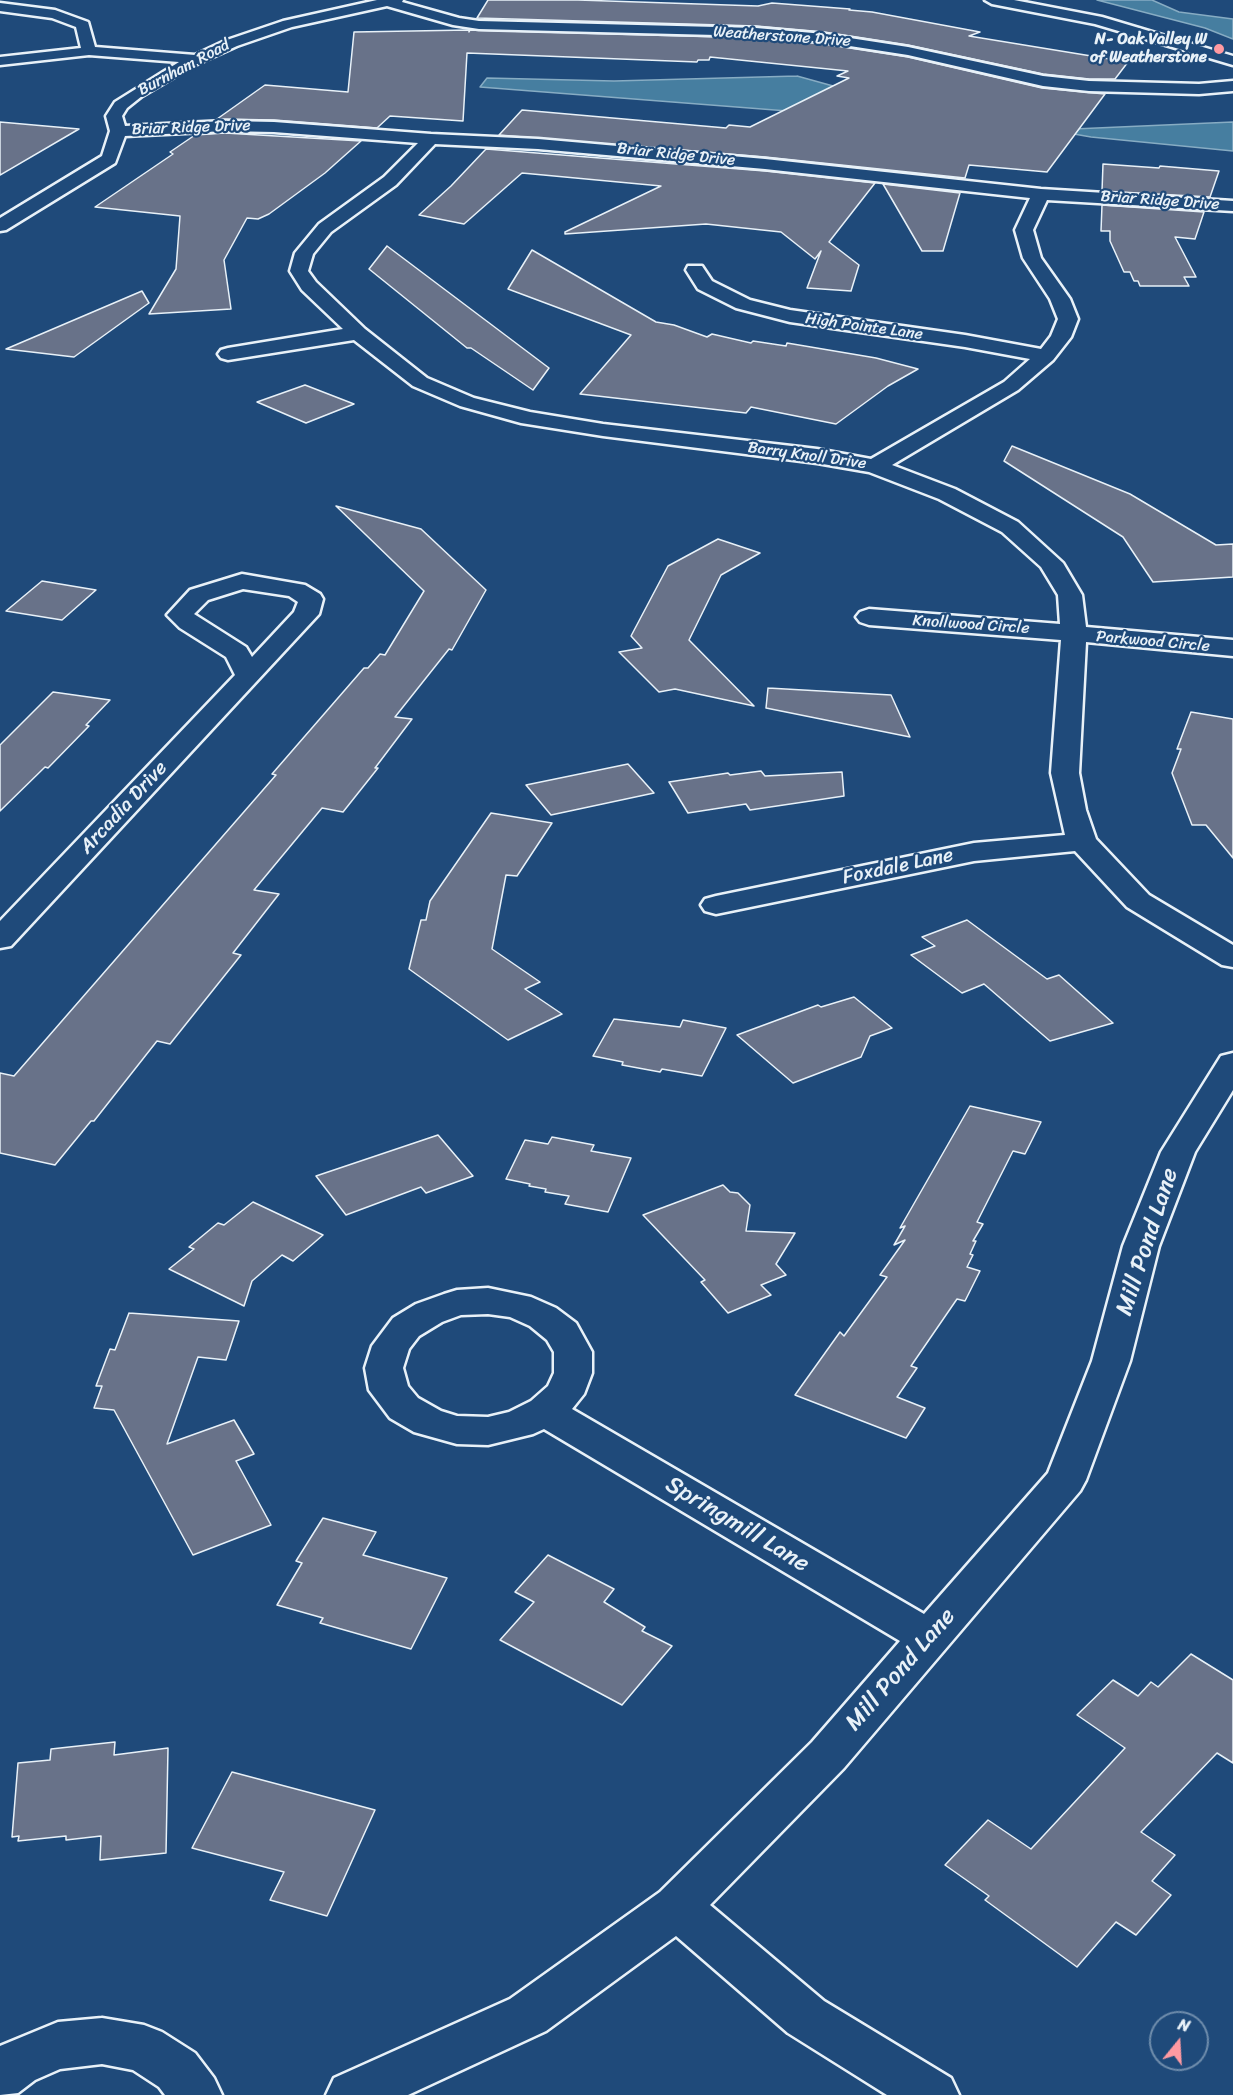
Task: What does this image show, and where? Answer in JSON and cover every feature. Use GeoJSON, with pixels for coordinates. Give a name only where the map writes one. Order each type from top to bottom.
{"type":"FeatureCollection","features":[{"type":"Feature","properties":{"kind":"street"},"geometry":{"type":"LineString","coordinates":[[992,0],[1097,20],[1233,61]]}},
{"type":"Feature","properties":{"kind":"street","name":"Burnham Road"},"geometry":{"type":"LineString","coordinates":[[0,226],[109,159],[118,130],[114,116],[121,105],[195,59],[232,43],[288,24],[392,1]]}},
{"type":"Feature","properties":{"kind":"street","name":"Weatherstone Drive"},"geometry":{"type":"LineString","coordinates":[[392,1],[458,22],[479,25],[756,32],[824,38],[908,51],[1043,81],[1089,86],[1199,89],[1233,86]]}},
{"type":"Feature","properties":{"kind":"street"},"geometry":{"type":"LineString","coordinates":[[0,7],[55,14],[82,25],[89,51]]}},
{"type":"Feature","properties":{"kind":"street"},"geometry":{"type":"LineString","coordinates":[[0,16],[35,22],[52,40],[89,51],[195,59]]}},
{"type":"Feature","properties":{"kind":"street"},"geometry":{"type":"LineString","coordinates":[[0,61],[52,40]]}},
{"type":"Feature","properties":{"kind":"street","name":"Weatherstone Drive"},"geometry":{"type":"LineString","coordinates":[[1176,87],[1190,82],[1233,77]]}},
{"type":"Feature","properties":{"kind":"street","name":"Briar Ridge Drive"},"geometry":{"type":"LineString","coordinates":[[118,130],[225,126],[274,127],[430,140],[606,148],[1041,194],[1233,206]]}},
{"type":"Feature","properties":{"kind":"street","name":"Barry Knoll Drive"},"geometry":{"type":"LineString","coordinates":[[430,140],[390,181],[325,228],[304,253],[299,271],[309,286],[358,333],[420,382],[466,402],[529,418],[603,430],[817,456],[874,466],[947,494],[1010,527],[1051,562],[1070,595],[1074,634],[1065,773],[1072,810],[1082,842],[1138,901],[1233,958]]}},
{"type":"Feature","properties":{"kind":"street"},"geometry":{"type":"LineString","coordinates":[[874,466],[941,429],[1011,386],[1046,356],[1061,337],[1068,319],[1060,299],[1032,258],[1024,230],[1041,194]]}},
{"type":"Feature","properties":{"kind":"street","name":"High Pointe Lane"},"geometry":{"type":"LineString","coordinates":[[694,270],[705,285],[743,304],[790,316],[965,341],[1046,356]]}},
{"type":"Feature","properties":{"kind":"street"},"geometry":{"type":"LineString","coordinates":[[228,354],[358,333]]}},
{"type":"Feature","properties":{"kind":"street","name":"Arcadia Drive"},"geometry":{"type":"LineString","coordinates":[[0,939],[249,676],[306,614],[311,599],[296,590],[242,581],[199,595],[186,607],[180,615],[189,623],[237,652],[249,676]]}},
{"type":"Feature","properties":{"kind":"street","name":"Knollwood Circle"},"geometry":{"type":"LineString","coordinates":[[869,617],[1027,628],[1074,634]]}},
{"type":"Feature","properties":{"kind":"street","name":"Parkwood Circle"},"geometry":{"type":"LineString","coordinates":[[1074,634],[1233,648]]}},
{"type":"Feature","properties":{"kind":"street","name":"Foxdale Lane"},"geometry":{"type":"LineString","coordinates":[[716,905],[974,852],[1082,842]]}},
{"type":"Feature","properties":{"kind":"street","name":"Mill Pond Lane"},"geometry":{"type":"LineString","coordinates":[[352,2095],[528,2015],[677,1907],[828,1755],[1066,1480],[1111,1361],[1142,1246],[1178,1152],[1233,1063]]}},
{"type":"Feature","properties":{"kind":"street","name":"Springmill Lane"},"geometry":{"type":"LineString","coordinates":[[545,1411],[930,1638]]}},
{"type":"Feature","properties":{"kind":"street"},"geometry":{"type":"LineString","coordinates":[[677,1907],[806,2017],[933,2095]]}},
{"type":"Feature","properties":{"kind":"street"},"geometry":{"type":"LineString","coordinates":[[0,2076],[17,2063],[58,2046],[102,2041],[144,2049],[177,2070],[196,2095]]}},
{"type":"Feature","properties":{"kind":"water"},"geometry":{"type":"Polygon","coordinates":[[[1097,0],[1152,0],[1179,12],[1233,19],[1233,39],[1205,28],[1097,0]]]}},
{"type":"Feature","properties":{"kind":"water"},"geometry":{"type":"Polygon","coordinates":[[[797,76],[891,102],[826,114],[480,87],[487,78],[614,81],[797,76]]]}},
{"type":"Feature","properties":{"kind":"water"},"geometry":{"type":"Polygon","coordinates":[[[1233,122],[1233,151],[1091,137],[1051,130],[1233,122]]]}},
{"type":"Feature","properties":{"kind":"building"},"geometry":{"type":"Polygon","coordinates":[[[488,0],[578,0],[758,6],[772,3],[850,9],[980,32],[969,36],[1128,62],[1115,79],[1089,79],[1043,74],[908,45],[824,32],[756,26],[477,18],[488,0]]]}},
{"type":"Feature","properties":{"kind":"building"},"geometry":{"type":"Polygon","coordinates":[[[469,30],[469,32],[470,30],[756,38],[824,44],[908,57],[1042,88],[1105,94],[1047,172],[969,165],[965,178],[765,157],[499,135],[522,110],[726,128],[729,125],[750,127],[849,78],[837,76],[848,71],[710,57],[709,60],[698,60],[697,62],[467,53],[463,121],[390,116],[377,128],[274,120],[217,119],[265,85],[348,92],[354,32],[469,30]]]}},
{"type":"Feature","properties":{"kind":"building"},"geometry":{"type":"Polygon","coordinates":[[[0,122],[79,129],[0,175],[0,122]]]}},
{"type":"Feature","properties":{"kind":"building"},"geometry":{"type":"Polygon","coordinates":[[[225,133],[361,141],[325,173],[269,214],[258,219],[247,218],[224,260],[231,309],[149,314],[176,269],[180,216],[95,207],[173,154],[170,152],[195,135],[225,133]]]}},
{"type":"Feature","properties":{"kind":"building"},"geometry":{"type":"Polygon","coordinates":[[[486,149],[765,171],[875,183],[829,242],[859,265],[851,291],[807,288],[821,251],[815,259],[781,232],[706,224],[565,234],[661,186],[522,173],[464,224],[419,215],[486,149]]]}},
{"type":"Feature","properties":{"kind":"building"},"geometry":{"type":"Polygon","coordinates":[[[1103,164],[1219,171],[1210,197],[1102,191],[1103,164]]]}},
{"type":"Feature","properties":{"kind":"building"},"geometry":{"type":"Polygon","coordinates":[[[883,184],[960,193],[943,251],[922,251],[883,184]]]}},
{"type":"Feature","properties":{"kind":"building"},"geometry":{"type":"Polygon","coordinates":[[[1102,205],[1204,212],[1195,239],[1175,237],[1196,277],[1184,277],[1189,286],[1140,286],[1138,281],[1134,281],[1130,272],[1124,272],[1110,241],[1110,231],[1101,231],[1102,205]]]}},
{"type":"Feature","properties":{"kind":"building"},"geometry":{"type":"Polygon","coordinates":[[[387,246],[549,368],[533,390],[471,348],[467,348],[369,269],[387,246]]]}},
{"type":"Feature","properties":{"kind":"building"},"geometry":{"type":"Polygon","coordinates":[[[532,250],[656,322],[674,325],[707,337],[712,334],[751,343],[753,341],[786,346],[787,343],[876,358],[918,369],[888,386],[836,424],[751,407],[746,413],[580,394],[631,335],[508,289],[532,250]]]}},
{"type":"Feature","properties":{"kind":"building"},"geometry":{"type":"Polygon","coordinates":[[[142,291],[149,303],[74,357],[6,349],[142,291]]]}},
{"type":"Feature","properties":{"kind":"building"},"geometry":{"type":"Polygon","coordinates":[[[305,385],[354,404],[306,423],[257,402],[305,385]]]}},
{"type":"Feature","properties":{"kind":"building"},"geometry":{"type":"Polygon","coordinates":[[[1012,446],[1130,494],[1216,545],[1233,544],[1233,577],[1153,582],[1123,537],[1004,461],[1012,446]]]}},
{"type":"Feature","properties":{"kind":"building"},"geometry":{"type":"Polygon","coordinates":[[[336,506],[421,529],[486,590],[452,650],[449,649],[395,717],[412,719],[375,768],[378,768],[343,812],[322,808],[254,890],[279,894],[233,953],[241,955],[170,1044],[157,1041],[94,1121],[91,1121],[55,1165],[0,1153],[0,1073],[14,1076],[276,775],[272,774],[364,668],[368,668],[380,654],[385,655],[424,591],[336,506]]]}},
{"type":"Feature","properties":{"kind":"building"},"geometry":{"type":"Polygon","coordinates":[[[718,539],[760,553],[721,575],[689,640],[754,706],[675,689],[659,692],[619,652],[642,648],[631,636],[668,566],[718,539]]]}},
{"type":"Feature","properties":{"kind":"building"},"geometry":{"type":"Polygon","coordinates":[[[42,581],[96,590],[62,620],[6,611],[42,581]]]}},
{"type":"Feature","properties":{"kind":"building"},"geometry":{"type":"Polygon","coordinates":[[[768,688],[891,695],[910,737],[766,708],[768,688]]]}},
{"type":"Feature","properties":{"kind":"building"},"geometry":{"type":"Polygon","coordinates":[[[53,692],[110,700],[86,725],[89,726],[48,768],[45,767],[0,811],[0,745],[53,692]]]}},
{"type":"Feature","properties":{"kind":"building"},"geometry":{"type":"Polygon","coordinates":[[[1191,712],[1233,719],[1233,858],[1206,825],[1192,825],[1172,773],[1181,749],[1177,749],[1191,712]]]}},
{"type":"Feature","properties":{"kind":"building"},"geometry":{"type":"Polygon","coordinates":[[[628,764],[654,793],[551,815],[526,785],[628,764]]]}},
{"type":"Feature","properties":{"kind":"building"},"geometry":{"type":"Polygon","coordinates":[[[761,771],[765,776],[842,772],[844,796],[750,810],[746,804],[688,813],[669,782],[728,773],[730,775],[761,771]]]}},
{"type":"Feature","properties":{"kind":"building"},"geometry":{"type":"Polygon","coordinates":[[[491,813],[552,823],[517,876],[506,875],[492,949],[540,982],[525,989],[562,1014],[508,1040],[409,969],[421,920],[426,920],[430,901],[491,813]]]}},
{"type":"Feature","properties":{"kind":"building"},"geometry":{"type":"Polygon","coordinates":[[[967,920],[1047,979],[1059,975],[1113,1023],[1050,1041],[984,984],[962,993],[911,955],[935,946],[922,937],[967,920]]]}},
{"type":"Feature","properties":{"kind":"building"},"geometry":{"type":"Polygon","coordinates":[[[854,997],[892,1028],[870,1036],[861,1057],[793,1083],[737,1035],[818,1005],[821,1007],[854,997]]]}},
{"type":"Feature","properties":{"kind":"building"},"geometry":{"type":"Polygon","coordinates":[[[614,1019],[680,1027],[683,1020],[726,1028],[702,1076],[662,1069],[660,1072],[622,1065],[623,1062],[593,1056],[614,1019]]]}},
{"type":"Feature","properties":{"kind":"building"},"geometry":{"type":"Polygon","coordinates":[[[970,1106],[1041,1122],[1025,1154],[1013,1151],[977,1222],[983,1224],[973,1241],[976,1241],[970,1254],[973,1255],[967,1267],[980,1271],[965,1301],[957,1299],[911,1366],[917,1368],[897,1397],[925,1408],[906,1438],[795,1395],[840,1332],[844,1336],[887,1277],[880,1275],[905,1240],[894,1245],[905,1226],[900,1228],[970,1106]]]}},
{"type":"Feature","properties":{"kind":"building"},"geometry":{"type":"Polygon","coordinates":[[[438,1135],[473,1176],[426,1193],[421,1187],[346,1215],[316,1176],[438,1135]]]}},
{"type":"Feature","properties":{"kind":"building"},"geometry":{"type":"Polygon","coordinates":[[[552,1137],[594,1145],[591,1151],[631,1158],[608,1212],[565,1204],[569,1196],[545,1192],[546,1189],[506,1179],[525,1140],[548,1144],[552,1137]]]}},
{"type":"Feature","properties":{"kind":"building"},"geometry":{"type":"Polygon","coordinates":[[[723,1185],[730,1192],[738,1193],[750,1205],[746,1231],[795,1233],[776,1264],[786,1275],[761,1285],[771,1295],[728,1313],[701,1282],[705,1280],[643,1215],[723,1185]]]}},
{"type":"Feature","properties":{"kind":"building"},"geometry":{"type":"Polygon","coordinates":[[[253,1202],[323,1235],[293,1261],[282,1255],[252,1281],[244,1306],[169,1269],[194,1249],[189,1247],[218,1223],[224,1225],[253,1202]]]}},
{"type":"Feature","properties":{"kind":"building"},"geometry":{"type":"Polygon","coordinates":[[[129,1313],[239,1321],[226,1360],[198,1357],[167,1444],[234,1420],[254,1454],[236,1461],[271,1525],[193,1555],[114,1410],[94,1408],[102,1386],[96,1386],[110,1349],[115,1350],[129,1313]]]}},
{"type":"Feature","properties":{"kind":"building"},"geometry":{"type":"Polygon","coordinates":[[[323,1518],[376,1532],[363,1555],[447,1578],[411,1649],[320,1623],[323,1618],[277,1605],[302,1563],[296,1561],[323,1518]]]}},
{"type":"Feature","properties":{"kind":"building"},"geometry":{"type":"Polygon","coordinates":[[[548,1555],[614,1589],[604,1602],[645,1627],[642,1631],[672,1646],[622,1705],[500,1640],[534,1602],[515,1592],[548,1555]]]}},
{"type":"Feature","properties":{"kind":"building"},"geometry":{"type":"Polygon","coordinates":[[[1191,1654],[1233,1680],[1233,1763],[1217,1753],[1141,1832],[1175,1855],[1152,1881],[1171,1895],[1136,1935],[1116,1922],[1077,1967],[985,1900],[989,1896],[945,1865],[988,1820],[1031,1849],[1125,1748],[1077,1715],[1113,1680],[1138,1696],[1151,1682],[1158,1687],[1191,1654]]]}},
{"type":"Feature","properties":{"kind":"building"},"geometry":{"type":"Polygon","coordinates":[[[115,1742],[114,1755],[168,1748],[166,1853],[100,1860],[101,1836],[66,1840],[66,1836],[18,1841],[19,1836],[12,1837],[18,1763],[50,1760],[51,1749],[115,1742]]]}},
{"type":"Feature","properties":{"kind":"building"},"geometry":{"type":"Polygon","coordinates":[[[232,1772],[375,1810],[327,1916],[270,1900],[284,1872],[192,1848],[232,1772]]]}},
{"type":"Feature","properties":{"kind":"place","name":"N- Oak Valley W of Weatherstone"},"geometry":{"type":"Point","coordinates":[1219,49]}}]}
